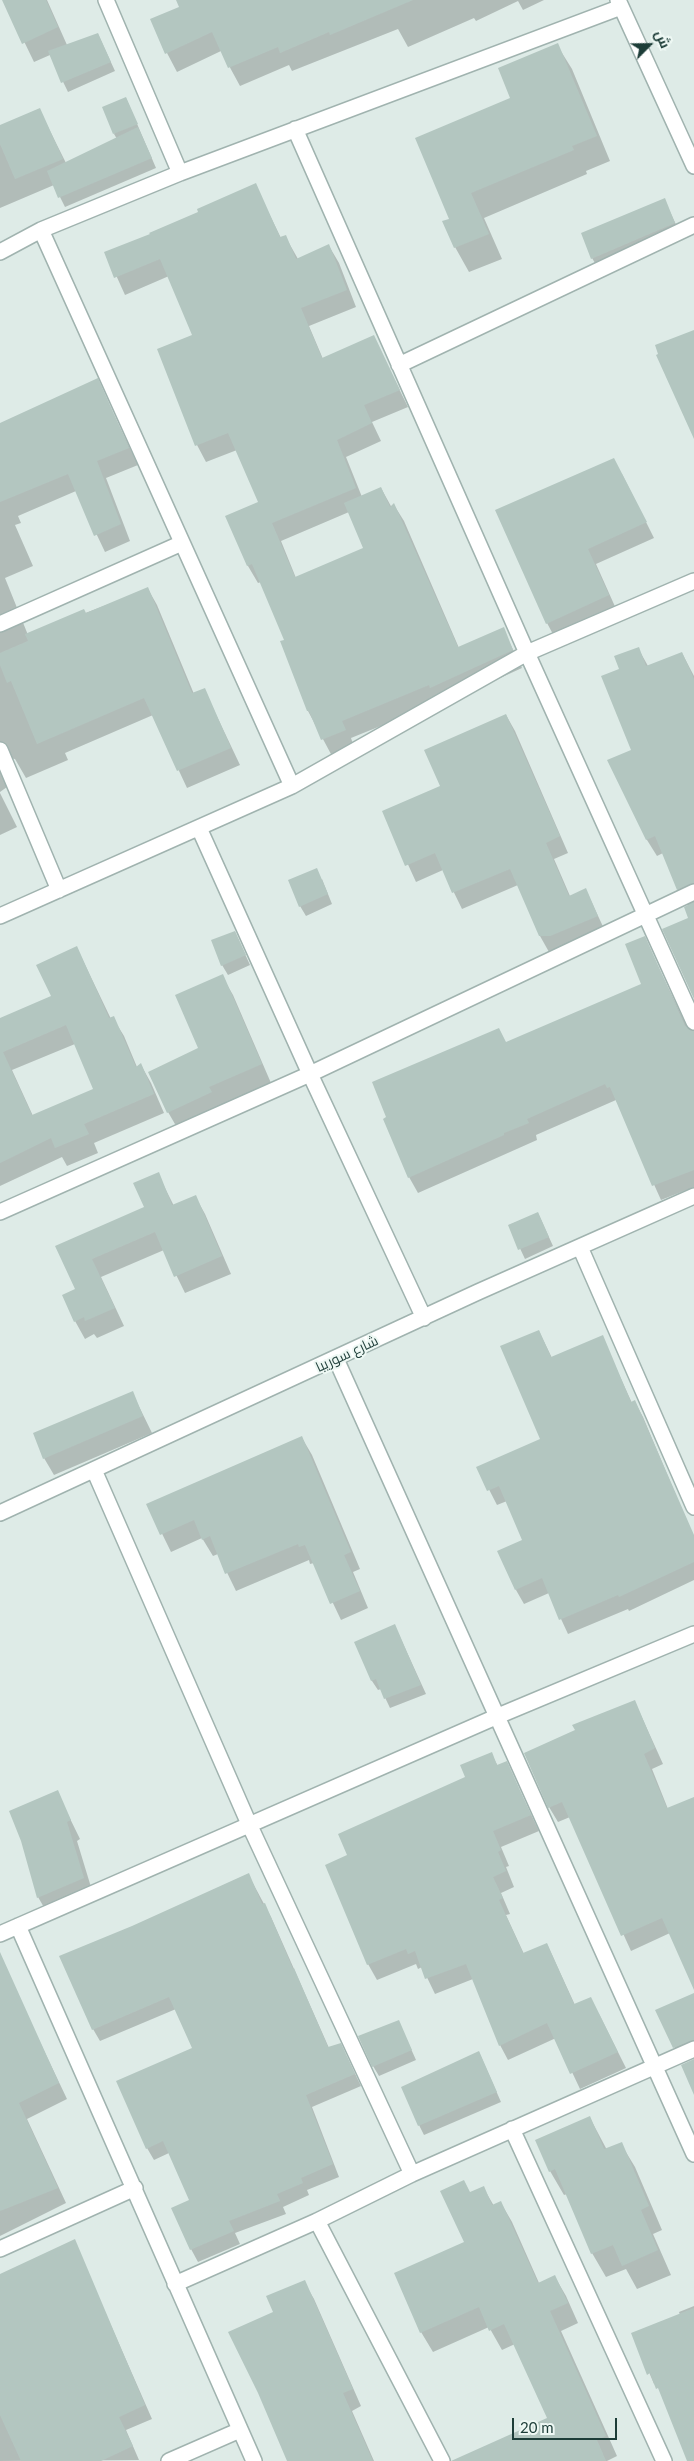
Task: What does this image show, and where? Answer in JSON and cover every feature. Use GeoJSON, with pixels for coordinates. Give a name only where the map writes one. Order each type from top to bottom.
{"type":"FeatureCollection","features":[{"type":"Feature","properties":{"kind":"street"},"geometry":{"type":"LineString","coordinates":[[106,0],[180,173]]}},
{"type":"Feature","properties":{"kind":"street"},"geometry":{"type":"LineString","coordinates":[[0,252],[41,230],[180,173],[619,3],[694,166]]}},
{"type":"Feature","properties":{"kind":"street"},"geometry":{"type":"LineString","coordinates":[[295,129],[398,365],[694,1022]]}},
{"type":"Feature","properties":{"kind":"street"},"geometry":{"type":"LineString","coordinates":[[398,365],[694,225]]}},
{"type":"Feature","properties":{"kind":"street"},"geometry":{"type":"LineString","coordinates":[[41,230],[292,786]]}},
{"type":"Feature","properties":{"kind":"street"},"geometry":{"type":"LineString","coordinates":[[0,624],[182,543]]}},
{"type":"Feature","properties":{"kind":"street"},"geometry":{"type":"LineString","coordinates":[[0,916],[292,786],[527,653],[694,580]]}},
{"type":"Feature","properties":{"kind":"street"},"geometry":{"type":"LineString","coordinates":[[0,750],[59,890]]}},
{"type":"Feature","properties":{"kind":"street"},"geometry":{"type":"LineString","coordinates":[[199,828],[310,1074],[424,1318]]}},
{"type":"Feature","properties":{"kind":"street"},"geometry":{"type":"LineString","coordinates":[[0,1212],[310,1074],[644,914],[694,892]]}},
{"type":"Feature","properties":{"kind":"street","name":"شارع سوريبا"},"geometry":{"type":"LineString","coordinates":[[0,1514],[424,1318],[694,1196]]}},
{"type":"Feature","properties":{"kind":"street"},"geometry":{"type":"LineString","coordinates":[[580,1247],[694,1507]]}},
{"type":"Feature","properties":{"kind":"street"},"geometry":{"type":"LineString","coordinates":[[336,1359],[694,2154]]}},
{"type":"Feature","properties":{"kind":"street"},"geometry":{"type":"LineString","coordinates":[[94,1470],[249,1824],[412,2174]]}},
{"type":"Feature","properties":{"kind":"street"},"geometry":{"type":"LineString","coordinates":[[0,1934],[498,1716],[694,1634]]}},
{"type":"Feature","properties":{"kind":"street"},"geometry":{"type":"LineString","coordinates":[[18,1926],[254,2461]]}},
{"type":"Feature","properties":{"kind":"street"},"geometry":{"type":"LineString","coordinates":[[175,2284],[317,2221],[412,2174],[694,2049]]}},
{"type":"Feature","properties":{"kind":"street"},"geometry":{"type":"LineString","coordinates":[[512,2129],[664,2461]]}},
{"type":"Feature","properties":{"kind":"street"},"geometry":{"type":"LineString","coordinates":[[0,2249],[135,2188]]}},
{"type":"Feature","properties":{"kind":"street"},"geometry":{"type":"LineString","coordinates":[[317,2221],[442,2461]]}},
{"type":"Feature","properties":{"kind":"street"},"geometry":{"type":"LineString","coordinates":[[169,2461],[240,2430]]}},
{"type":"Feature","properties":{"kind":"building"},"geometry":{"type":"Polygon","coordinates":[[[2,0],[46,0],[58,27],[22,44],[2,0]]]}},
{"type":"Feature","properties":{"kind":"building"},"geometry":{"type":"Polygon","coordinates":[[[176,0],[413,0],[330,35],[329,32],[280,53],[278,47],[228,68],[212,32],[165,54],[150,19],[179,7],[176,0]]]}},
{"type":"Feature","properties":{"kind":"building"},"geometry":{"type":"Polygon","coordinates":[[[98,33],[111,62],[61,83],[48,51],[98,33]]]}},
{"type":"Feature","properties":{"kind":"building"},"geometry":{"type":"Polygon","coordinates":[[[558,43],[597,136],[572,146],[574,150],[471,193],[489,234],[454,248],[442,221],[449,219],[415,138],[510,98],[498,68],[558,43]]]}},
{"type":"Feature","properties":{"kind":"building"},"geometry":{"type":"Polygon","coordinates":[[[126,97],[138,124],[113,134],[102,107],[126,97]]]}},
{"type":"Feature","properties":{"kind":"building"},"geometry":{"type":"Polygon","coordinates":[[[40,108],[63,159],[15,179],[0,144],[0,125],[40,108]]]}},
{"type":"Feature","properties":{"kind":"building"},"geometry":{"type":"Polygon","coordinates":[[[138,127],[152,158],[58,198],[47,171],[138,127]]]}},
{"type":"Feature","properties":{"kind":"building"},"geometry":{"type":"Polygon","coordinates":[[[256,183],[280,237],[286,235],[296,259],[329,244],[347,290],[301,308],[322,358],[374,335],[400,390],[364,405],[372,423],[337,440],[356,488],[272,523],[295,577],[363,548],[344,503],[381,487],[390,507],[394,503],[458,647],[504,627],[513,650],[430,688],[429,685],[342,721],[346,730],[321,740],[309,711],[307,711],[280,641],[284,640],[252,564],[247,566],[225,516],[258,502],[228,433],[195,446],[157,349],[192,335],[160,259],[114,278],[104,252],[150,234],[198,212],[197,209],[256,183]]]}},
{"type":"Feature","properties":{"kind":"building"},"geometry":{"type":"Polygon","coordinates":[[[665,198],[675,223],[591,259],[581,233],[665,198]]]}},
{"type":"Feature","properties":{"kind":"building"},"geometry":{"type":"Polygon","coordinates":[[[694,330],[694,439],[656,355],[658,354],[655,345],[694,330]]]}},
{"type":"Feature","properties":{"kind":"building"},"geometry":{"type":"Polygon","coordinates":[[[98,378],[129,448],[97,461],[121,524],[94,536],[68,474],[0,502],[0,423],[98,378]]]}},
{"type":"Feature","properties":{"kind":"building"},"geometry":{"type":"Polygon","coordinates":[[[614,458],[647,522],[588,549],[609,595],[546,624],[495,510],[614,458]]]}},
{"type":"Feature","properties":{"kind":"building"},"geometry":{"type":"Polygon","coordinates":[[[148,587],[192,693],[205,688],[231,748],[177,771],[144,698],[37,744],[11,681],[7,683],[0,665],[0,653],[28,641],[25,634],[84,609],[86,613],[148,587]]]}},
{"type":"Feature","properties":{"kind":"building"},"geometry":{"type":"Polygon","coordinates":[[[639,647],[646,666],[682,652],[694,679],[694,883],[677,890],[655,836],[646,840],[607,760],[631,750],[601,676],[619,669],[614,656],[639,647]]]}},
{"type":"Feature","properties":{"kind":"building"},"geometry":{"type":"Polygon","coordinates":[[[506,714],[560,836],[546,843],[569,896],[586,888],[598,916],[550,936],[539,936],[510,869],[452,893],[435,853],[405,866],[382,811],[440,786],[424,750],[506,714]]]}},
{"type":"Feature","properties":{"kind":"building"},"geometry":{"type":"Polygon","coordinates":[[[317,868],[328,894],[299,907],[288,880],[317,868]]]}},
{"type":"Feature","properties":{"kind":"building"},"geometry":{"type":"Polygon","coordinates":[[[694,902],[694,999],[662,929],[688,918],[684,907],[694,902]]]}},
{"type":"Feature","properties":{"kind":"building"},"geometry":{"type":"Polygon","coordinates":[[[235,931],[246,955],[221,966],[211,940],[235,931]]]}},
{"type":"Feature","properties":{"kind":"building"},"geometry":{"type":"Polygon","coordinates":[[[645,936],[685,1026],[694,1031],[694,1170],[652,1186],[610,1087],[607,1088],[605,1084],[527,1119],[529,1123],[504,1133],[504,1135],[408,1178],[383,1119],[386,1117],[372,1082],[499,1028],[506,1042],[641,984],[625,944],[645,936]]]}},
{"type":"Feature","properties":{"kind":"building"},"geometry":{"type":"Polygon","coordinates":[[[77,946],[109,1018],[114,1016],[136,1067],[141,1063],[154,1094],[84,1124],[89,1134],[55,1148],[51,1138],[0,1163],[0,1018],[51,996],[36,965],[77,946]],[[66,1025],[3,1052],[32,1115],[93,1089],[66,1025]]]}},
{"type":"Feature","properties":{"kind":"building"},"geometry":{"type":"Polygon","coordinates":[[[223,974],[262,1064],[209,1087],[212,1092],[167,1113],[148,1072],[198,1048],[175,995],[223,974]]]}},
{"type":"Feature","properties":{"kind":"building"},"geometry":{"type":"Polygon","coordinates":[[[159,1172],[172,1205],[196,1195],[222,1256],[174,1277],[155,1232],[92,1259],[115,1308],[85,1321],[84,1317],[74,1322],[62,1295],[75,1289],[55,1246],[144,1207],[133,1183],[159,1172]]]}},
{"type":"Feature","properties":{"kind":"building"},"geometry":{"type":"Polygon","coordinates":[[[538,1212],[549,1237],[518,1250],[508,1225],[538,1212]]]}},
{"type":"Feature","properties":{"kind":"building"},"geometry":{"type":"Polygon","coordinates":[[[539,1330],[551,1357],[603,1335],[631,1402],[635,1400],[694,1535],[694,1562],[619,1597],[618,1595],[559,1620],[542,1578],[515,1590],[497,1551],[522,1540],[499,1486],[487,1491],[476,1467],[540,1439],[500,1346],[539,1330]]]}},
{"type":"Feature","properties":{"kind":"building"},"geometry":{"type":"Polygon","coordinates":[[[133,1391],[143,1416],[43,1459],[33,1433],[133,1391]]]}},
{"type":"Feature","properties":{"kind":"building"},"geometry":{"type":"Polygon","coordinates":[[[302,1436],[351,1552],[344,1555],[360,1591],[330,1604],[305,1545],[299,1547],[298,1544],[225,1574],[210,1536],[202,1540],[194,1520],[160,1535],[146,1504],[302,1436]]]}},
{"type":"Feature","properties":{"kind":"building"},"geometry":{"type":"Polygon","coordinates":[[[395,1624],[421,1685],[384,1699],[376,1679],[371,1681],[354,1642],[395,1624]]]}},
{"type":"Feature","properties":{"kind":"building"},"geometry":{"type":"Polygon","coordinates":[[[635,1700],[655,1748],[644,1754],[667,1808],[694,1797],[694,1990],[662,1918],[621,1936],[562,1802],[548,1808],[524,1753],[575,1730],[572,1725],[635,1700]]]}},
{"type":"Feature","properties":{"kind":"building"},"geometry":{"type":"Polygon","coordinates":[[[492,1752],[497,1765],[507,1761],[531,1815],[493,1831],[501,1850],[498,1852],[506,1871],[493,1877],[503,1898],[499,1900],[523,1953],[547,1943],[574,2004],[591,1997],[618,2052],[570,2074],[547,2023],[499,2046],[466,1964],[425,1979],[415,1951],[408,1954],[406,1949],[367,1965],[325,1865],[347,1855],[338,1834],[465,1777],[460,1765],[492,1752]]]}},
{"type":"Feature","properties":{"kind":"building"},"geometry":{"type":"Polygon","coordinates":[[[58,1790],[71,1820],[67,1822],[84,1878],[37,1898],[21,1841],[9,1811],[58,1790]]]}},
{"type":"Feature","properties":{"kind":"building"},"geometry":{"type":"Polygon","coordinates":[[[249,1873],[262,1904],[265,1903],[328,2047],[341,2043],[355,2074],[306,2095],[333,2164],[301,2178],[303,2183],[277,2194],[280,2201],[229,2221],[234,2231],[190,2250],[171,2208],[189,2200],[163,2141],[146,2149],[116,2081],[192,2048],[169,1997],[92,2030],[59,1956],[132,1926],[249,1873]]]}},
{"type":"Feature","properties":{"kind":"building"},"geometry":{"type":"Polygon","coordinates":[[[0,1952],[59,2083],[19,2103],[58,2188],[0,2211],[0,1952]]]}},
{"type":"Feature","properties":{"kind":"building"},"geometry":{"type":"Polygon","coordinates":[[[694,1993],[694,2040],[673,2048],[655,2010],[694,1993]]]}},
{"type":"Feature","properties":{"kind":"building"},"geometry":{"type":"Polygon","coordinates":[[[399,2020],[412,2050],[372,2067],[358,2036],[399,2020]]]}},
{"type":"Feature","properties":{"kind":"building"},"geometry":{"type":"Polygon","coordinates":[[[479,2051],[497,2092],[418,2126],[401,2087],[479,2051]]]}},
{"type":"Feature","properties":{"kind":"building"},"geometry":{"type":"Polygon","coordinates":[[[694,2059],[694,2095],[681,2065],[694,2059]]]}},
{"type":"Feature","properties":{"kind":"building"},"geometry":{"type":"Polygon","coordinates":[[[590,2116],[604,2149],[622,2142],[649,2206],[641,2210],[658,2250],[622,2266],[613,2245],[591,2254],[555,2169],[549,2172],[535,2140],[590,2116]]]}},
{"type":"Feature","properties":{"kind":"building"},"geometry":{"type":"Polygon","coordinates":[[[464,2180],[470,2192],[484,2186],[492,2205],[501,2201],[538,2283],[555,2275],[568,2303],[550,2311],[606,2436],[597,2440],[606,2461],[451,2461],[547,2418],[504,2324],[489,2331],[479,2307],[420,2333],[394,2273],[464,2242],[440,2191],[464,2180]]]}},
{"type":"Feature","properties":{"kind":"building"},"geometry":{"type":"Polygon","coordinates":[[[75,2239],[145,2405],[119,2417],[133,2446],[101,2461],[21,2461],[0,2415],[0,2274],[75,2239]]]}},
{"type":"Feature","properties":{"kind":"building"},"geometry":{"type":"Polygon","coordinates":[[[305,2280],[353,2389],[343,2393],[373,2461],[287,2461],[258,2393],[228,2332],[273,2312],[266,2296],[305,2280]]]}},
{"type":"Feature","properties":{"kind":"building"},"geometry":{"type":"Polygon","coordinates":[[[694,2308],[694,2461],[687,2461],[658,2388],[656,2389],[650,2373],[647,2375],[631,2333],[694,2308]]]}}]}
